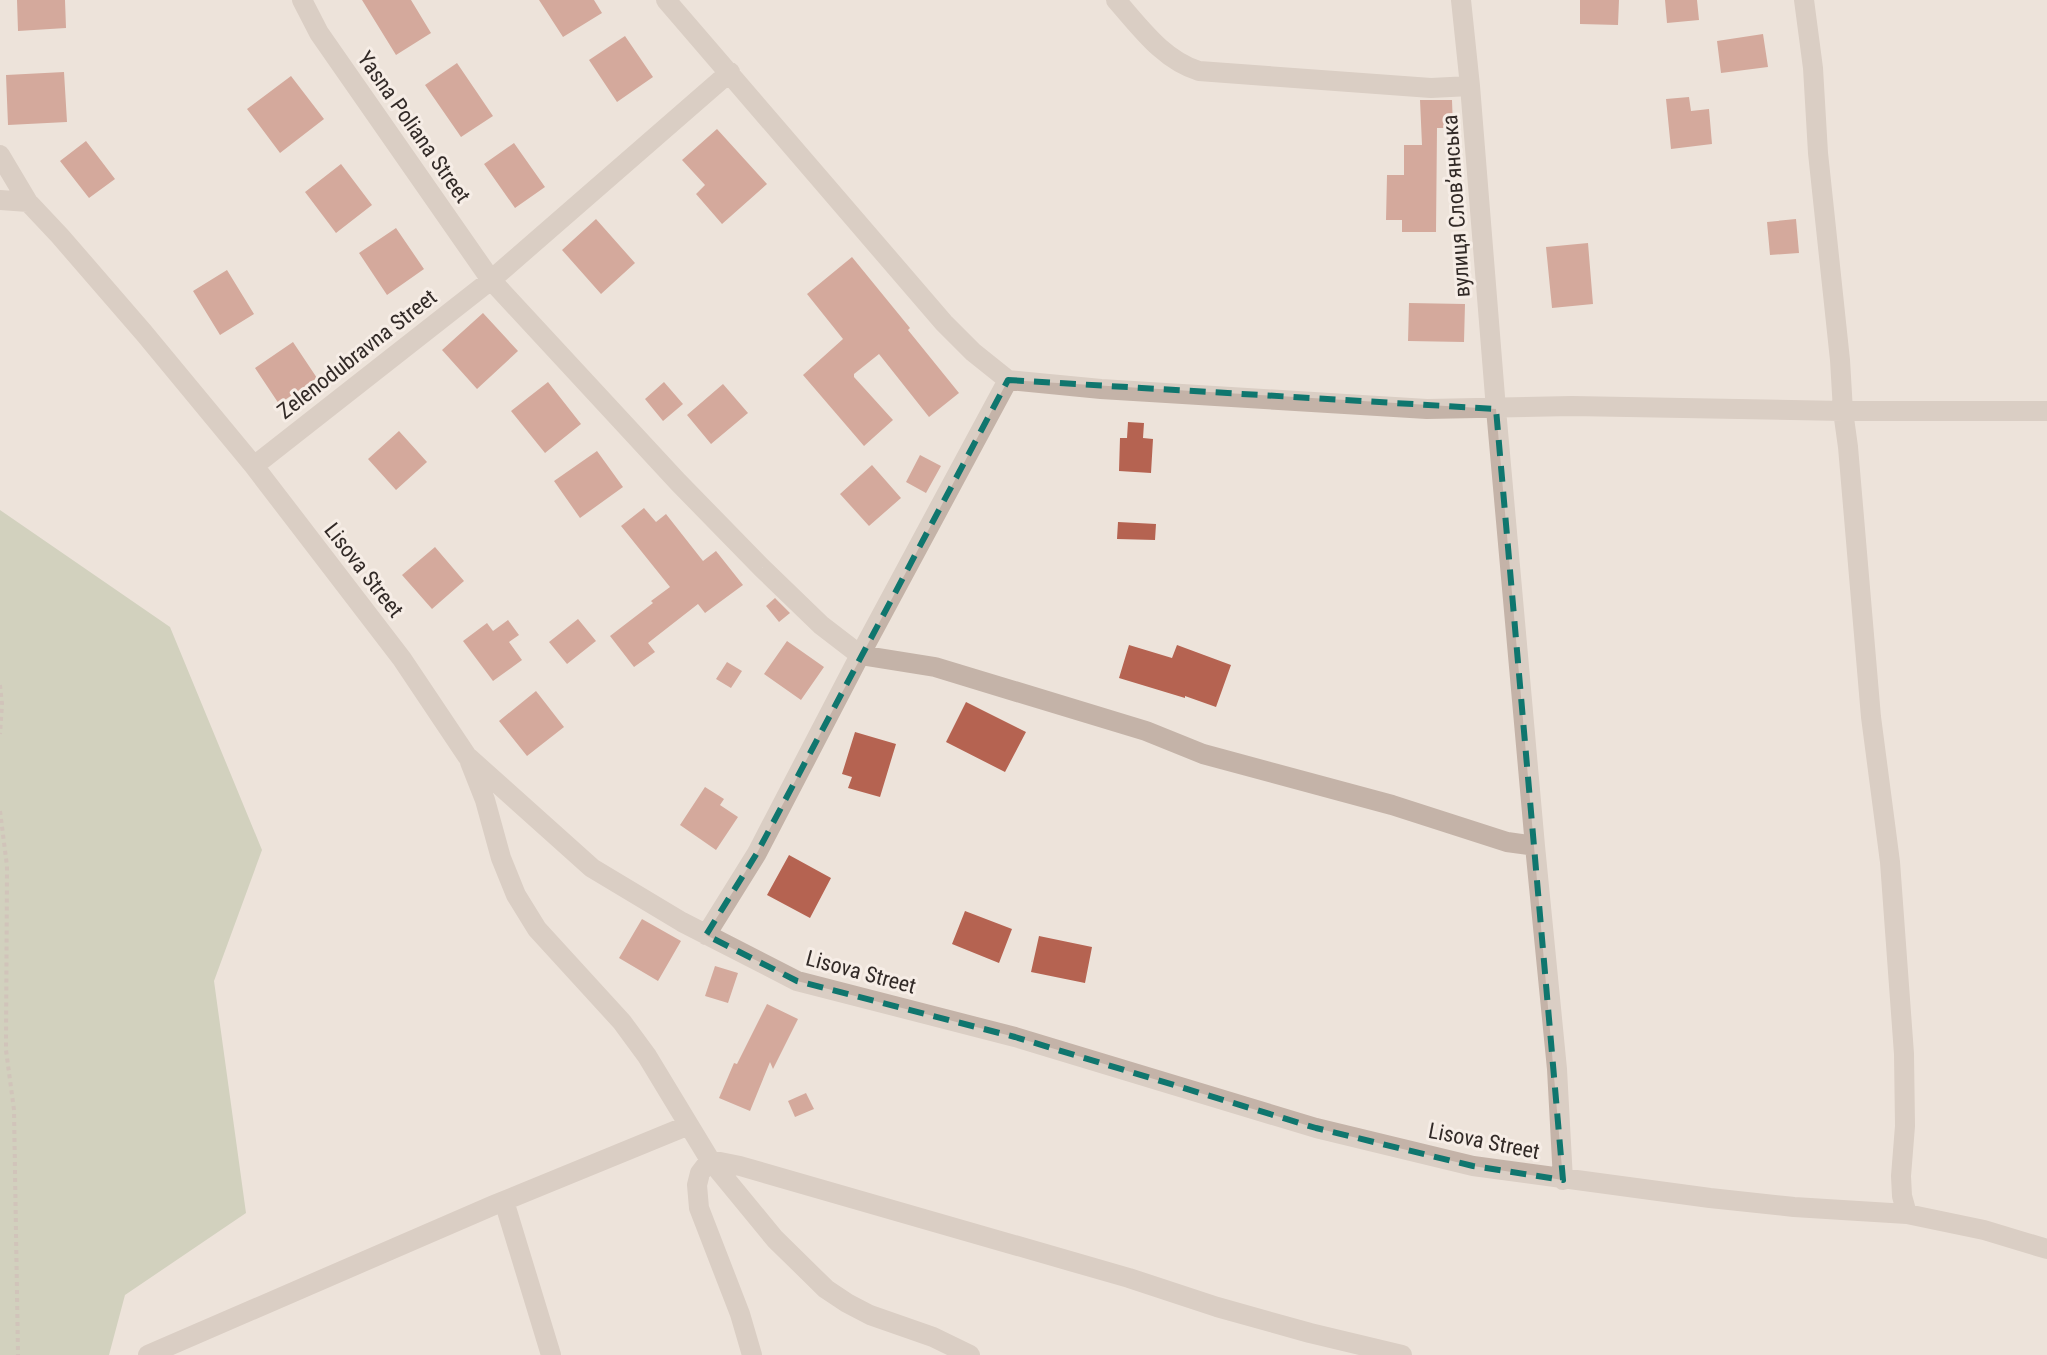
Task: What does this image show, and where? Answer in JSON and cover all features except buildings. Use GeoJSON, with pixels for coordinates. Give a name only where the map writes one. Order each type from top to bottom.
{"type":"FeatureCollection","features":[{"type":"Feature","properties":{"kind":"street","name":"Yasna Poliana Street"},"geometry":{"type":"LineString","coordinates":[[302,0],[319,33],[491,280],[762,568],[821,625],[860,655]]}},
{"type":"Feature","properties":{"kind":"street"},"geometry":{"type":"LineString","coordinates":[[666,0],[944,323],[1008,380],[1101,389],[1427,409],[1572,406],[2047,411]]}},
{"type":"Feature","properties":{"kind":"street"},"geometry":{"type":"LineString","coordinates":[[1116,0],[1149,38],[1172,58],[1199,71],[1431,88],[1470,86]]}},
{"type":"Feature","properties":{"kind":"street","name":"вулиця Словʼянська"},"geometry":{"type":"LineString","coordinates":[[1461,0],[1535,846],[1559,1084],[1563,1180]]}},
{"type":"Feature","properties":{"kind":"street"},"geometry":{"type":"LineString","coordinates":[[1804,0],[1813,68],[1818,153],[1840,360],[1871,717],[1890,862],[1904,1054],[1905,1126],[1901,1176],[1907,1214]]}},
{"type":"Feature","properties":{"kind":"street","name":"Zelenodubravna Street"},"geometry":{"type":"LineString","coordinates":[[254,466],[491,280],[730,72]]}},
{"type":"Feature","properties":{"kind":"street","name":"Lisova Street"},"geometry":{"type":"LineString","coordinates":[[0,155],[28,202],[144,333],[254,466],[402,659],[467,756],[592,868],[706,935],[797,981],[1015,1037],[1316,1128],[1473,1166],[1766,1204],[1907,1214],[1984,1230],[2047,1249]]}},
{"type":"Feature","properties":{"kind":"street"},"geometry":{"type":"LineString","coordinates":[[0,200],[28,202]]}},
{"type":"Feature","properties":{"kind":"street"},"geometry":{"type":"LineString","coordinates":[[706,935],[757,853],[1008,380]]}},
{"type":"Feature","properties":{"kind":"street"},"geometry":{"type":"LineString","coordinates":[[860,655],[935,667],[1146,731],[1203,754],[1392,805],[1507,842],[1535,846]]}},
{"type":"Feature","properties":{"kind":"street"},"geometry":{"type":"LineString","coordinates":[[467,756],[485,800],[501,858],[516,895],[537,929],[622,1022],[647,1056],[710,1160],[775,1239],[826,1289],[847,1303],[970,1355]]}},
{"type":"Feature","properties":{"kind":"street"},"geometry":{"type":"LineString","coordinates":[[155,1354],[504,1201],[689,1125]]}},
{"type":"Feature","properties":{"kind":"street"},"geometry":{"type":"LineString","coordinates":[[710,1160],[700,1173],[697,1185],[699,1208],[740,1314],[752,1355]]}},
{"type":"Feature","properties":{"kind":"street"},"geometry":{"type":"LineString","coordinates":[[710,1160],[1116,1274],[1230,1311],[1402,1355]]}},
{"type":"Feature","properties":{"kind":"street"},"geometry":{"type":"LineString","coordinates":[[504,1201],[551,1355]]}},
{"type":"Feature","properties":{"kind":"path"},"geometry":{"type":"LineString","coordinates":[[0,685],[0,734]]}},
{"type":"Feature","properties":{"kind":"path"},"geometry":{"type":"LineString","coordinates":[[0,811],[7,866],[6,1050],[14,1110],[18,1355]]}},
{"type":"Feature","properties":{"kind":"highlighted area"},"geometry":{"type":"Polygon","coordinates":[[[1008,380],[1496,409],[1563,1180],[1473,1166],[1316,1128],[1015,1037],[797,981],[706,935],[757,853],[1008,380]]]}},
{"type":"Feature","properties":{"kind":"green space"},"geometry":{"type":"Polygon","coordinates":[[[0,510],[170,627],[262,850],[214,981],[246,1213],[125,1295],[109,1355],[0,1355],[0,510]]]}}]}
